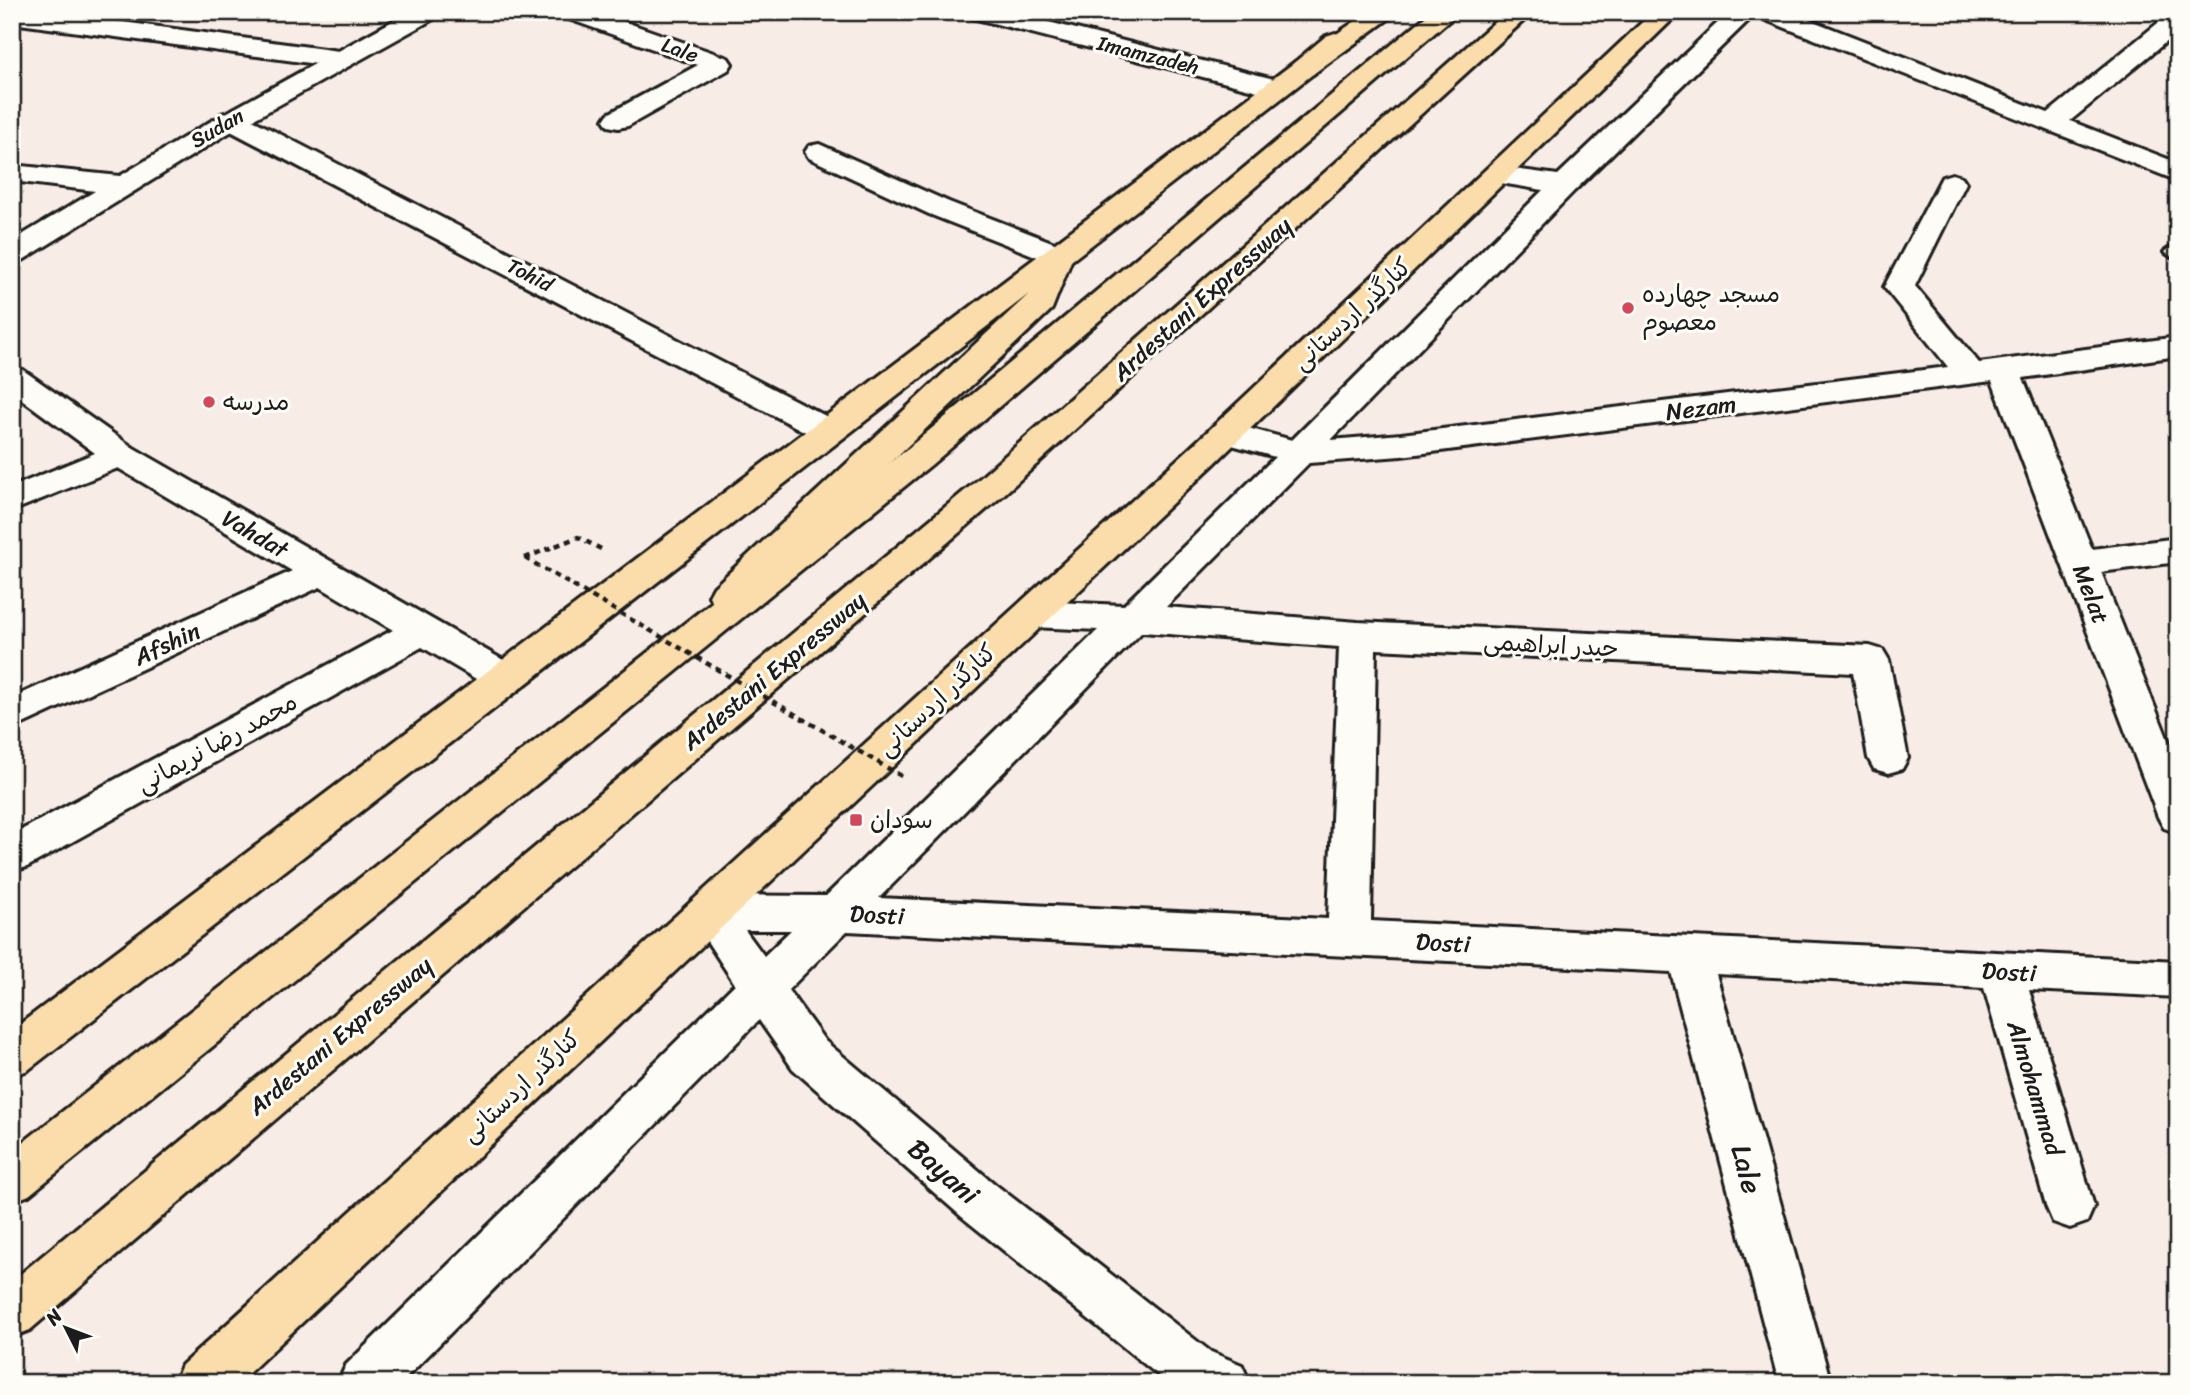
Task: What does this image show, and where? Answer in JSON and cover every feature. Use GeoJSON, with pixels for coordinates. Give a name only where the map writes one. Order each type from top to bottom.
{"type":"FeatureCollection","features":[{"type":"Feature","properties":{"kind":"main road"},"geometry":{"type":"LineString","coordinates":[[12,1056],[1290,78],[1369,12]]}},
{"type":"Feature","properties":{"kind":"main road"},"geometry":{"type":"LineString","coordinates":[[1290,78],[1386,12]]}},
{"type":"Feature","properties":{"kind":"main road"},"geometry":{"type":"LineString","coordinates":[[12,1180],[919,457],[1447,12]]}},
{"type":"Feature","properties":{"kind":"main road","name":"Ardestani Expressway"},"geometry":{"type":"LineString","coordinates":[[12,1313],[991,487],[1521,12]]}},
{"type":"Feature","properties":{"kind":"main road","name":"کنارگذر اردستانی"},"geometry":{"type":"LineString","coordinates":[[200,1383],[1226,433],[1668,12]]}},
{"type":"Feature","properties":{"kind":"main road"},"geometry":{"type":"LineString","coordinates":[[629,688],[1041,302],[1059,255]]}},
{"type":"Feature","properties":{"kind":"street","name":"Sudan"},"geometry":{"type":"LineString","coordinates":[[12,254],[120,185],[231,120],[428,12]]}},
{"type":"Feature","properties":{"kind":"street","name":"Lale"},"geometry":{"type":"LineString","coordinates":[[572,12],[719,64],[618,120]]}},
{"type":"Feature","properties":{"kind":"street","name":"Imamzadeh"},"geometry":{"type":"LineString","coordinates":[[978,12],[1029,18],[1290,78]]}},
{"type":"Feature","properties":{"kind":"street"},"geometry":{"type":"LineString","coordinates":[[364,1383],[1134,618],[1563,185],[1744,12]]}},
{"type":"Feature","properties":{"kind":"street"},"geometry":{"type":"LineString","coordinates":[[1767,12],[2178,173]]}},
{"type":"Feature","properties":{"kind":"street"},"geometry":{"type":"LineString","coordinates":[[12,15],[339,59]]}},
{"type":"Feature","properties":{"kind":"street"},"geometry":{"type":"LineString","coordinates":[[2053,122],[2178,19]]}},
{"type":"Feature","properties":{"kind":"street","name":"Tohid"},"geometry":{"type":"LineString","coordinates":[[231,120],[829,431]]}},
{"type":"Feature","properties":{"kind":"street"},"geometry":{"type":"LineString","coordinates":[[819,152],[939,208],[1059,255]]}},
{"type":"Feature","properties":{"kind":"street"},"geometry":{"type":"LineString","coordinates":[[12,173],[120,185]]}},
{"type":"Feature","properties":{"kind":"street"},"geometry":{"type":"LineString","coordinates":[[1499,175],[1563,185]]}},
{"type":"Feature","properties":{"kind":"street","name":"Melat"},"geometry":{"type":"LineString","coordinates":[[1952,183],[1899,287],[1987,372],[2079,563],[2178,816]]}},
{"type":"Feature","properties":{"kind":"street","name":"Nezam"},"geometry":{"type":"LineString","coordinates":[[1226,433],[1299,453],[1401,445],[2178,346]]}},
{"type":"Feature","properties":{"kind":"street","name":"Vahdat"},"geometry":{"type":"LineString","coordinates":[[12,377],[120,455],[506,679]]}},
{"type":"Feature","properties":{"kind":"street"},"geometry":{"type":"LineString","coordinates":[[12,500],[120,455]]}},
{"type":"Feature","properties":{"kind":"street"},"geometry":{"type":"LineString","coordinates":[[2079,563],[2178,550]]}},
{"type":"Feature","properties":{"kind":"street","name":"Afshin"},"geometry":{"type":"LineString","coordinates":[[12,715],[322,572]]}},
{"type":"Feature","properties":{"kind":"street","name":"حیدر ابراهیمی"},"geometry":{"type":"LineString","coordinates":[[1031,614],[1134,618],[1358,635],[1870,660],[1888,758]]}},
{"type":"Feature","properties":{"kind":"street","name":"محمد رضا نریمانی"},"geometry":{"type":"LineString","coordinates":[[12,855],[422,631]]}},
{"type":"Feature","properties":{"kind":"street"},"geometry":{"type":"LineString","coordinates":[[1349,939],[1358,635]]}},
{"type":"Feature","properties":{"kind":"street","name":"Dosti"},"geometry":{"type":"LineString","coordinates":[[709,912],[838,913],[2178,979]]}},
{"type":"Feature","properties":{"kind":"street","name":"Bayani"},"geometry":{"type":"LineString","coordinates":[[709,912],[809,1055],[979,1202],[1193,1370],[1224,1383]]}},
{"type":"Feature","properties":{"kind":"street","name":"Lale"},"geometry":{"type":"LineString","coordinates":[[1689,956],[1805,1383]]}},
{"type":"Feature","properties":{"kind":"street","name":"Almohammad"},"geometry":{"type":"LineString","coordinates":[[2001,971],[2070,1206]]}},
{"type":"Feature","properties":{"kind":"path"},"geometry":{"type":"LineString","coordinates":[[578,537],[525,558],[905,778]]}},
{"type":"Feature","properties":{"kind":"place","name":"مسجد چهارده معصوم"},"geometry":{"type":"Point","coordinates":[1628,308]}},
{"type":"Feature","properties":{"kind":"place","name":"مدرسه"},"geometry":{"type":"Point","coordinates":[209,402]}},
{"type":"Feature","properties":{"kind":"place","name":"سودان"},"geometry":{"type":"Point","coordinates":[856,820]}}]}
